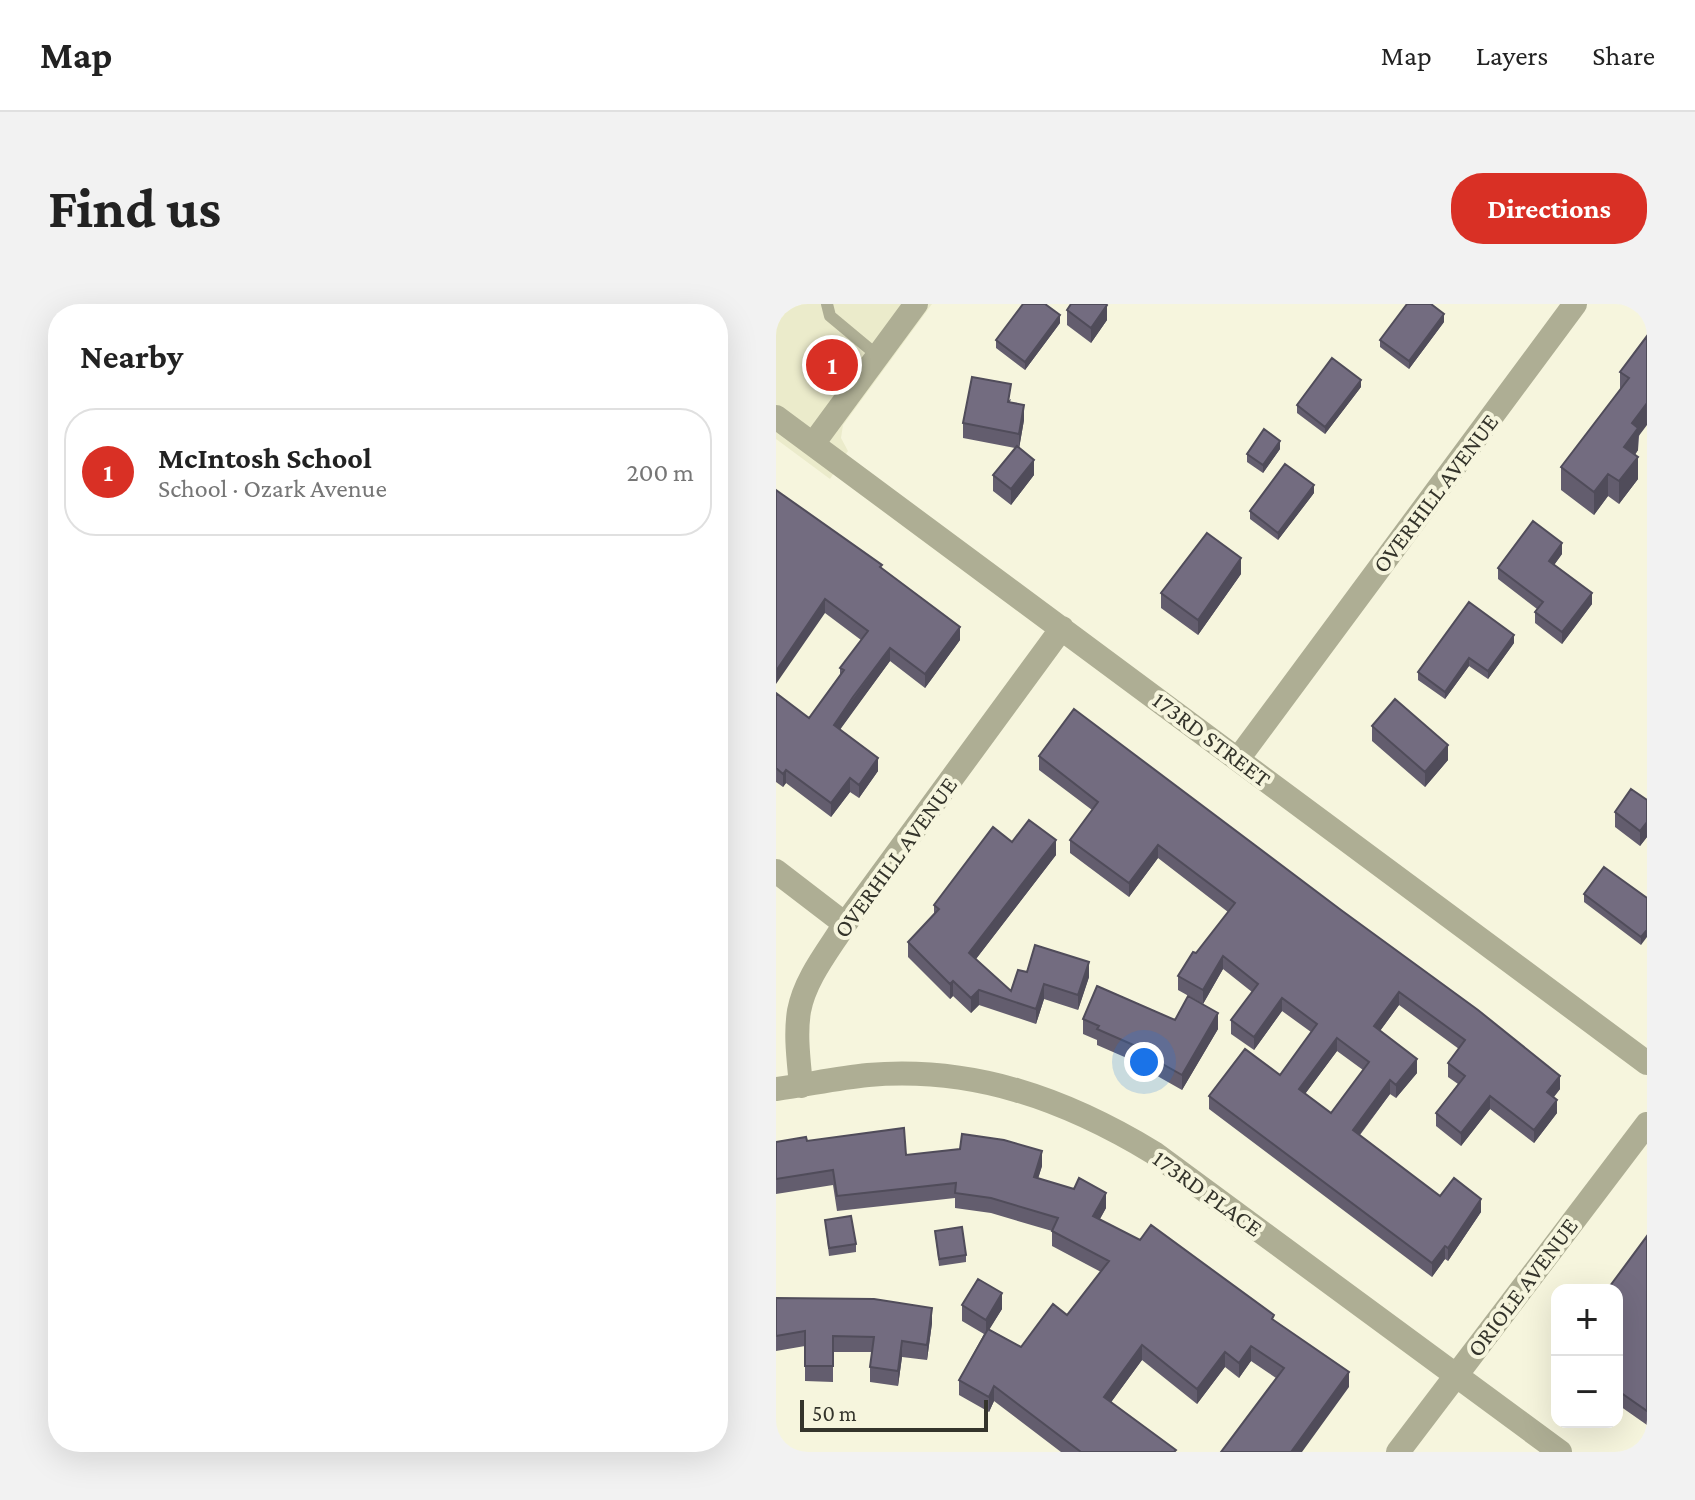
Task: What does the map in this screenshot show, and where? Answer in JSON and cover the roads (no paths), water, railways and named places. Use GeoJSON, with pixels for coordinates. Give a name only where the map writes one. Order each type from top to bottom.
{"type":"FeatureCollection","features":[{"type":"Feature","properties":{"kind":"street"},"geometry":{"type":"LineString","coordinates":[[813,444],[916,304]]}},
{"type":"Feature","properties":{"kind":"street","name":"OVERHILL AVENUE"},"geometry":{"type":"LineString","coordinates":[[1238,759],[1575,304]]}},
{"type":"Feature","properties":{"kind":"street","name":"173RD STREET"},"geometry":{"type":"LineString","coordinates":[[776,417],[1647,1063]]}},
{"type":"Feature","properties":{"kind":"street","name":"OVERHILL AVENUE"},"geometry":{"type":"LineString","coordinates":[[801,1086],[799,1009],[806,988],[845,924],[1062,628]]}},
{"type":"Feature","properties":{"kind":"street"},"geometry":{"type":"LineString","coordinates":[[776,871],[845,924]]}},
{"type":"Feature","properties":{"kind":"street","name":"173RD PLACE"},"geometry":{"type":"LineString","coordinates":[[801,1086],[868,1075],[936,1074],[1019,1090],[1069,1107],[1107,1125],[1154,1153],[1560,1452]]}},
{"type":"Feature","properties":{"kind":"street"},"geometry":{"type":"LineString","coordinates":[[776,1089],[801,1086]]}},
{"type":"Feature","properties":{"kind":"street","name":"ORIOLE AVENUE"},"geometry":{"type":"LineString","coordinates":[[1398,1452],[1647,1124]]}},
{"type":"Feature","properties":{"kind":"lane"},"geometry":{"type":"LineString","coordinates":[[827,304],[830,316],[837,324],[878,356]]}},
{"type":"Feature","properties":{"kind":"place","name":"McIntosh School"},"geometry":{"type":"Point","coordinates":[832,365]}}]}
